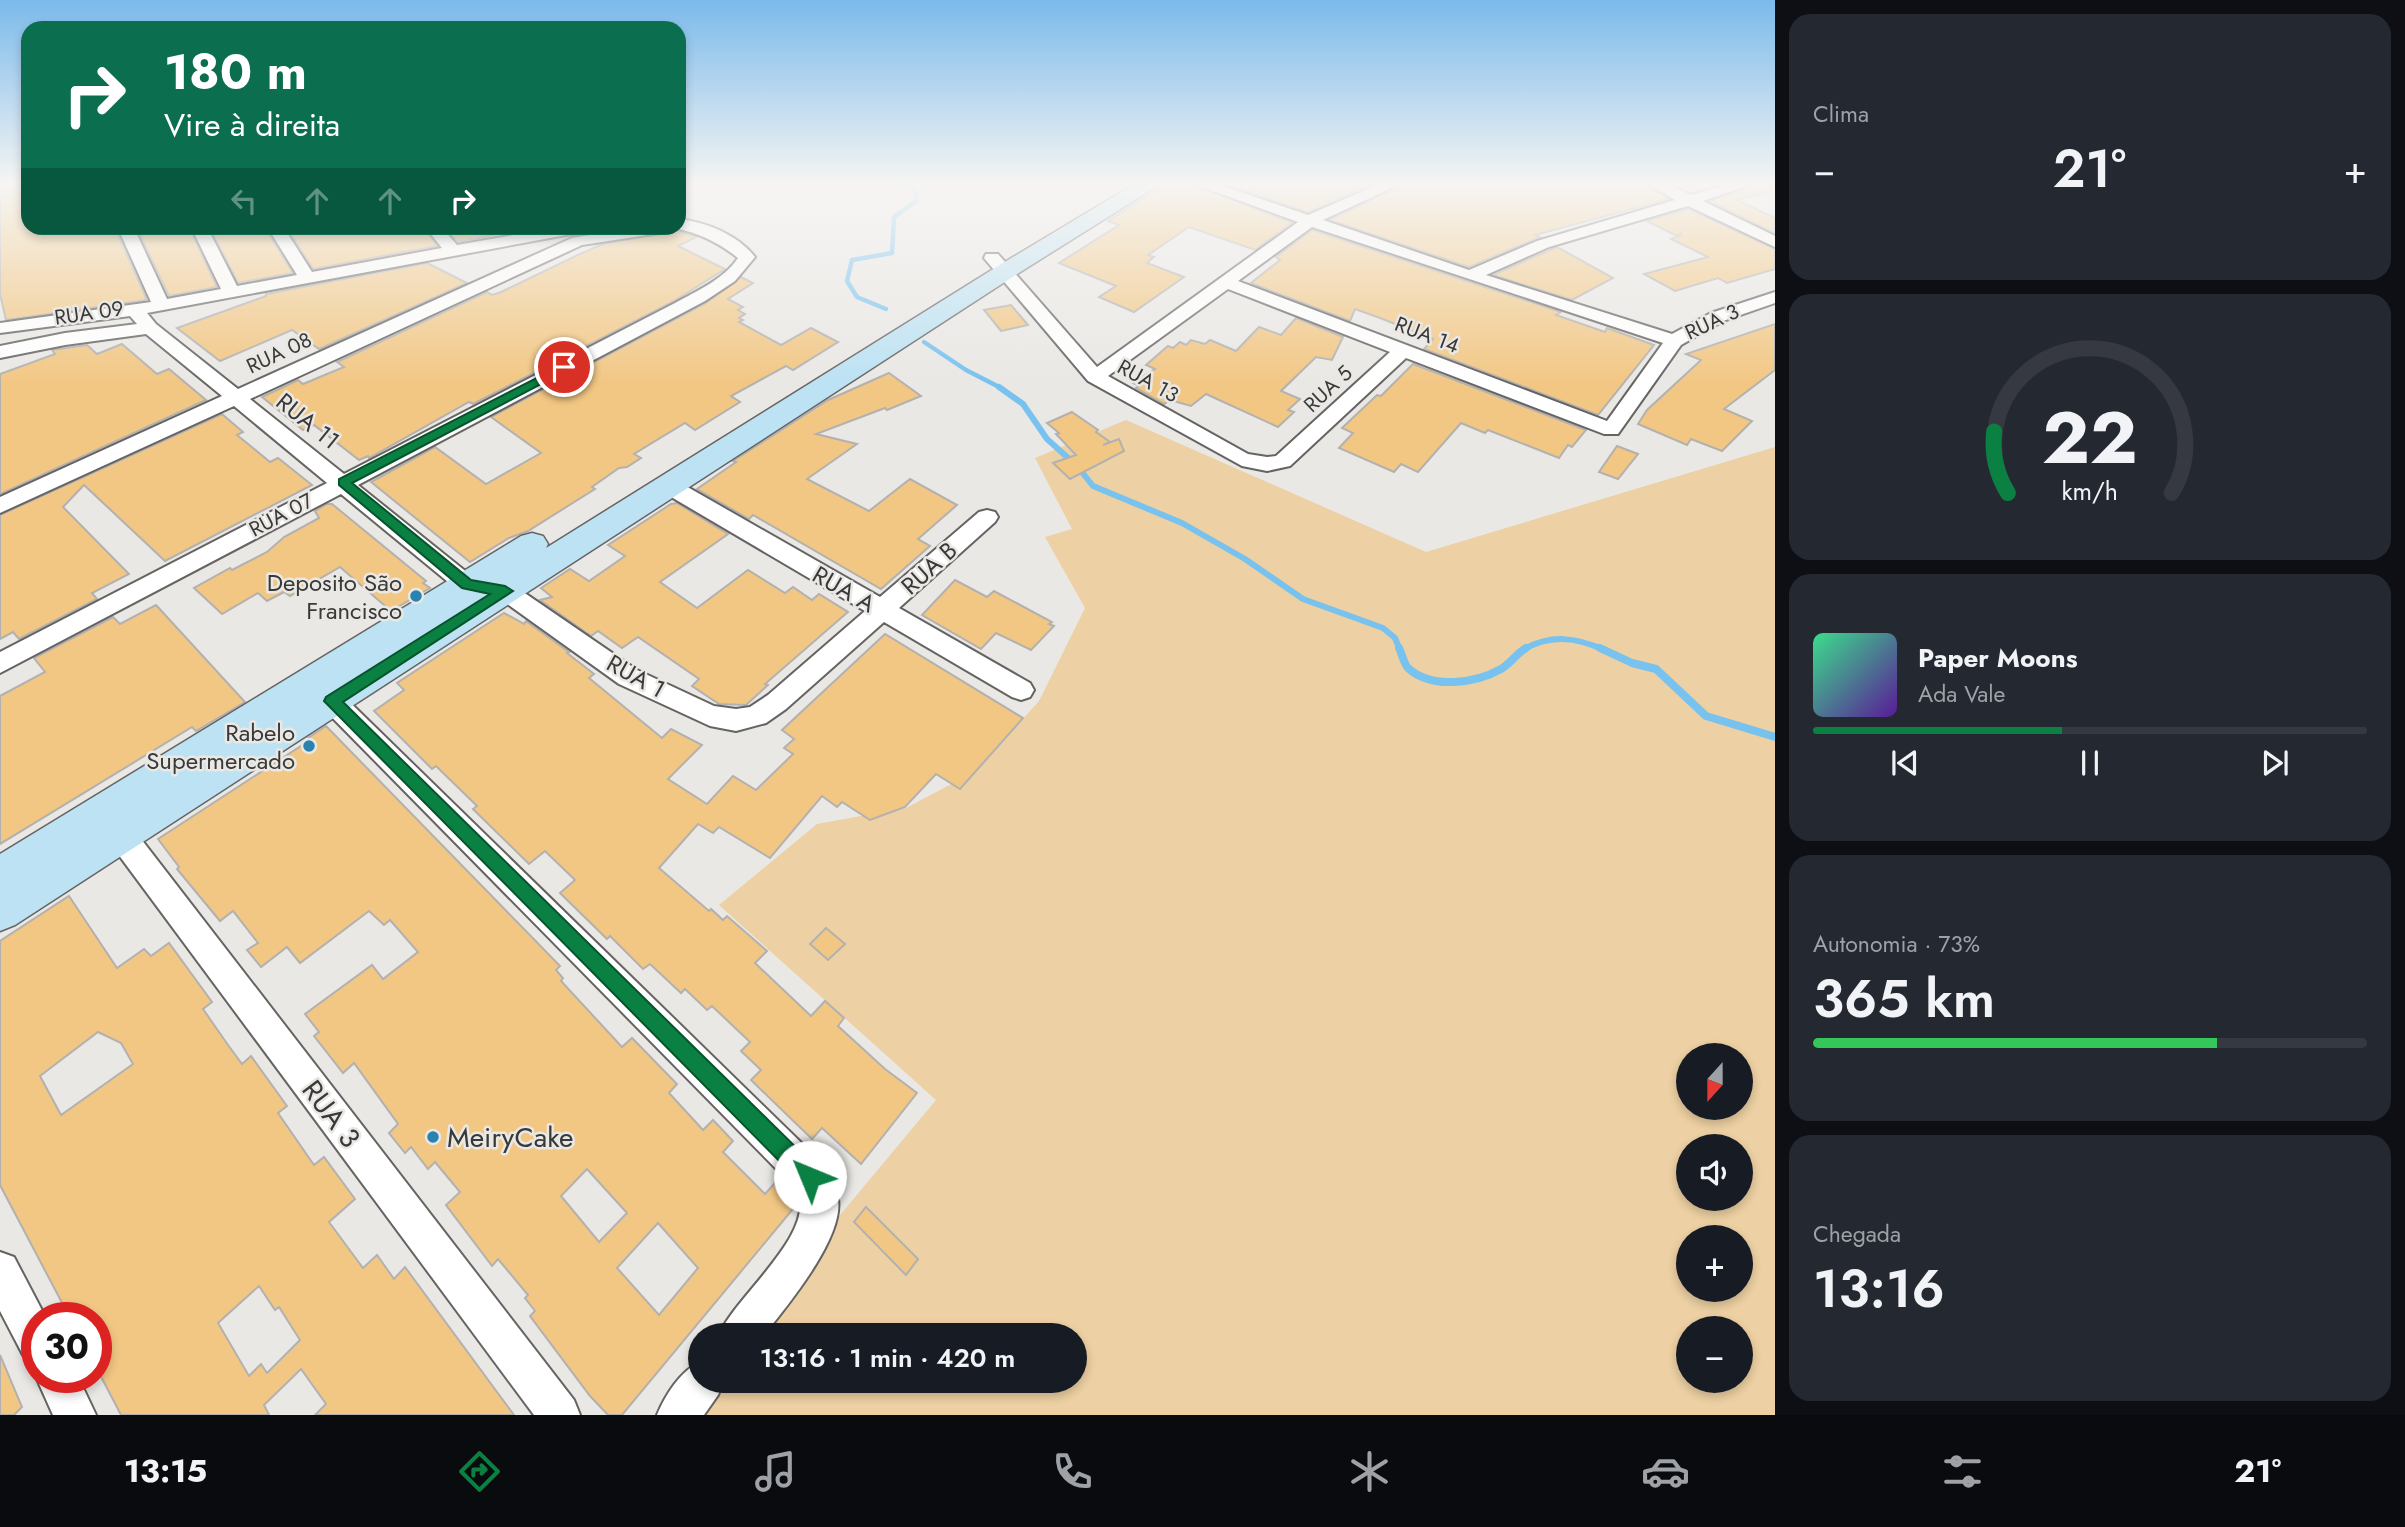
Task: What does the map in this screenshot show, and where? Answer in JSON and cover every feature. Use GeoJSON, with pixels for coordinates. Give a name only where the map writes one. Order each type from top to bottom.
{"type":"FeatureCollection","features":[{"type":"Feature","properties":{"kind":"street"},"geometry":{"type":"LineString","coordinates":[[137,251],[161,304]]}},
{"type":"Feature","properties":{"kind":"street"},"geometry":{"type":"LineString","coordinates":[[212,251],[230,290]]}},
{"type":"Feature","properties":{"kind":"street"},"geometry":{"type":"LineString","coordinates":[[291,251],[307,277]]}},
{"type":"Feature","properties":{"kind":"street"},"geometry":{"type":"LineString","coordinates":[[135,310],[446,251]]}},
{"type":"Feature","properties":{"kind":"street","name":"RUA 08"},"geometry":{"type":"LineString","coordinates":[[0,506],[237,397],[538,251]]}},
{"type":"Feature","properties":{"kind":"street","name":"RUA 07"},"geometry":{"type":"LineString","coordinates":[[0,663],[726,281],[744,265],[747,257],[740,251]]}},
{"type":"Feature","properties":{"kind":"street"},"geometry":{"type":"LineString","coordinates":[[0,911],[112,823],[322,692],[505,591],[668,486],[1019,251]]}},
{"type":"Feature","properties":{"kind":"street"},"geometry":{"type":"LineString","coordinates":[[322,692],[467,585],[1027,251]]}},
{"type":"Feature","properties":{"kind":"street"},"geometry":{"type":"LineString","coordinates":[[1095,377],[1268,251]]}},
{"type":"Feature","properties":{"kind":"street"},"geometry":{"type":"LineString","coordinates":[[1401,251],[1674,341]]}},
{"type":"Feature","properties":{"kind":"street"},"geometry":{"type":"LineString","coordinates":[[1470,275],[1526,251]]}},
{"type":"Feature","properties":{"kind":"street","name":"RUA 13"},"geometry":{"type":"LineString","coordinates":[[988,272],[1095,377],[1242,459],[1267,464],[1283,461]]}},
{"type":"Feature","properties":{"kind":"street","name":"RUA 14"},"geometry":{"type":"LineString","coordinates":[[1226,282],[1611,430]]}},
{"type":"Feature","properties":{"kind":"street","name":"RUA 3"},"geometry":{"type":"LineString","coordinates":[[1611,430],[1674,341],[1717,317],[1775,297]]}},
{"type":"Feature","properties":{"kind":"street","name":"RUA 09"},"geometry":{"type":"LineString","coordinates":[[0,328],[135,310],[150,328]]}},
{"type":"Feature","properties":{"kind":"street","name":"RUA 11"},"geometry":{"type":"LineString","coordinates":[[150,328],[467,585]]}},
{"type":"Feature","properties":{"kind":"street","name":"RUA 09"},"geometry":{"type":"LineString","coordinates":[[0,352],[65,339],[150,328]]}},
{"type":"Feature","properties":{"kind":"street","name":"RUA 5"},"geometry":{"type":"LineString","coordinates":[[1283,461],[1403,350]]}},
{"type":"Feature","properties":{"kind":"street","name":"RUA A"},"geometry":{"type":"LineString","coordinates":[[668,486],[1021,690]]}},
{"type":"Feature","properties":{"kind":"street","name":"RUA B"},"geometry":{"type":"LineString","coordinates":[[777,702],[987,517]]}},
{"type":"Feature","properties":{"kind":"street"},"geometry":{"type":"LineString","coordinates":[[467,585],[505,591]]}},
{"type":"Feature","properties":{"kind":"street","name":"RUA 1"},"geometry":{"type":"LineString","coordinates":[[505,591],[628,677],[710,716],[736,720],[757,716],[777,702]]}},
{"type":"Feature","properties":{"kind":"street"},"geometry":{"type":"LineString","coordinates":[[322,692],[810,1177],[821,1201],[815,1229],[804,1251],[748,1323]]}},
{"type":"Feature","properties":{"kind":"street"},"geometry":{"type":"LineString","coordinates":[[0,876],[112,823]]}},
{"type":"Feature","properties":{"kind":"street","name":"RUA 3"},"geometry":{"type":"LineString","coordinates":[[112,823],[559,1415]]}},
{"type":"Feature","properties":{"kind":"street"},"geometry":{"type":"LineString","coordinates":[[0,1271],[21,1311]]}},
{"type":"Feature","properties":{"kind":"street"},"geometry":{"type":"LineString","coordinates":[[63,1393],[75,1415]]}},
{"type":"Feature","properties":{"kind":"street"},"geometry":{"type":"LineString","coordinates":[[678,1415],[695,1393]]}},
{"type":"Feature","properties":{"kind":"shaded area"},"geometry":{"type":"Polygon","coordinates":[[[1126,420],[1426,552],[1775,447],[1775,1415],[673,1415],[692,1393],[1087,1393],[1087,1323],[750,1323],[936,1100],[719,905],[817,824],[906,808],[976,771],[1039,701],[1085,608],[1045,537],[1072,529],[1035,458],[1126,420]]]}},
{"type":"Feature","properties":{"kind":"building"},"geometry":{"type":"Polygon","coordinates":[[[0,251],[125,251],[147,300],[6,320],[0,294],[0,251]]]}},
{"type":"Feature","properties":{"kind":"building"},"geometry":{"type":"Polygon","coordinates":[[[148,251],[200,251],[217,287],[169,296],[148,251]]]}},
{"type":"Feature","properties":{"kind":"building"},"geometry":{"type":"Polygon","coordinates":[[[222,251],[279,251],[293,273],[238,283],[222,251]]]}},
{"type":"Feature","properties":{"kind":"building"},"geometry":{"type":"Polygon","coordinates":[[[302,251],[410,251],[313,269],[302,251]]]}},
{"type":"Feature","properties":{"kind":"building"},"geometry":{"type":"Polygon","coordinates":[[[688,251],[725,269],[674,301],[473,404],[469,402],[369,458],[368,456],[359,460],[314,425],[303,430],[262,397],[298,380],[303,384],[344,367],[337,362],[487,292],[492,295],[501,292],[582,253],[688,251]]]}},
{"type":"Feature","properties":{"kind":"building"},"geometry":{"type":"Polygon","coordinates":[[[1078,251],[1154,251],[1148,255],[1154,257],[1147,263],[1184,277],[1134,312],[1099,297],[1116,286],[1059,263],[1078,251]]]}},
{"type":"Feature","properties":{"kind":"building"},"geometry":{"type":"Polygon","coordinates":[[[1284,251],[1376,251],[1561,312],[1556,315],[1605,332],[1607,328],[1654,345],[1598,415],[1424,349],[1433,339],[1380,318],[1355,309],[1350,321],[1251,283],[1280,260],[1276,257],[1284,251]]]}},
{"type":"Feature","properties":{"kind":"building"},"geometry":{"type":"Polygon","coordinates":[[[1422,251],[1507,251],[1469,267],[1422,251]]]}},
{"type":"Feature","properties":{"kind":"building"},"geometry":{"type":"Polygon","coordinates":[[[1548,251],[1564,251],[1613,278],[1572,300],[1493,275],[1548,251]]]}},
{"type":"Feature","properties":{"kind":"building"},"geometry":{"type":"Polygon","coordinates":[[[1696,251],[1775,251],[1775,269],[1727,283],[1718,278],[1675,291],[1644,274],[1708,257],[1696,251]]]}},
{"type":"Feature","properties":{"kind":"building"},"geometry":{"type":"Polygon","coordinates":[[[427,263],[467,283],[319,349],[292,330],[220,361],[177,328],[266,294],[427,263]]]}},
{"type":"Feature","properties":{"kind":"building"},"geometry":{"type":"Polygon","coordinates":[[[741,277],[753,283],[728,299],[743,307],[738,310],[745,314],[739,318],[743,320],[739,322],[781,345],[811,328],[838,342],[793,370],[786,366],[731,396],[740,402],[695,430],[685,423],[634,454],[641,458],[627,467],[619,468],[592,487],[595,489],[528,531],[509,538],[470,562],[371,482],[435,447],[486,484],[541,453],[491,417],[706,303],[741,277]]]}},
{"type":"Feature","properties":{"kind":"building"},"geometry":{"type":"Polygon","coordinates":[[[1011,305],[1028,325],[1001,331],[984,310],[1011,305]]]}},
{"type":"Feature","properties":{"kind":"building"},"geometry":{"type":"Polygon","coordinates":[[[1296,318],[1343,337],[1332,360],[1316,357],[1281,391],[1300,399],[1288,410],[1294,412],[1278,427],[1206,394],[1191,406],[1170,400],[1164,404],[1136,388],[1139,386],[1133,383],[1155,369],[1146,365],[1168,346],[1173,348],[1180,342],[1186,345],[1191,340],[1205,344],[1210,340],[1236,351],[1259,327],[1281,335],[1296,318]]]}},
{"type":"Feature","properties":{"kind":"building"},"geometry":{"type":"Polygon","coordinates":[[[1775,324],[1775,370],[1724,409],[1752,421],[1722,451],[1691,439],[1687,445],[1638,424],[1647,410],[1701,360],[1686,354],[1775,324]]]}},
{"type":"Feature","properties":{"kind":"building"},"geometry":{"type":"Polygon","coordinates":[[[122,344],[157,374],[169,369],[206,400],[0,494],[0,374],[55,354],[52,350],[87,345],[97,354],[122,344]]]}},
{"type":"Feature","properties":{"kind":"building"},"geometry":{"type":"Polygon","coordinates":[[[1413,364],[1586,430],[1572,447],[1568,445],[1559,458],[1488,430],[1485,433],[1461,423],[1418,472],[1401,464],[1394,472],[1339,448],[1353,433],[1342,428],[1377,395],[1381,396],[1413,364]]]}},
{"type":"Feature","properties":{"kind":"building"},"geometry":{"type":"Polygon","coordinates":[[[889,373],[921,396],[816,434],[857,444],[807,479],[869,511],[910,479],[957,505],[918,539],[930,546],[881,589],[753,515],[749,519],[697,489],[736,462],[733,461],[828,400],[889,373]]]}},
{"type":"Feature","properties":{"kind":"building"},"geometry":{"type":"Polygon","coordinates":[[[1072,412],[1110,442],[1103,445],[1119,439],[1124,451],[1070,479],[1053,463],[1076,455],[1056,434],[1059,433],[1047,423],[1072,412]]]}},
{"type":"Feature","properties":{"kind":"building"},"geometry":{"type":"Polygon","coordinates":[[[222,414],[243,432],[237,435],[270,462],[278,458],[312,485],[165,561],[84,485],[63,507],[129,574],[92,593],[97,599],[19,639],[13,632],[0,639],[0,515],[222,414]]]}},
{"type":"Feature","properties":{"kind":"building"},"geometry":{"type":"Polygon","coordinates":[[[1617,446],[1638,454],[1618,479],[1599,472],[1617,446]]]}},
{"type":"Feature","properties":{"kind":"building"},"geometry":{"type":"Polygon","coordinates":[[[677,503],[728,534],[660,582],[697,608],[748,570],[785,593],[793,587],[812,600],[819,594],[848,612],[765,684],[768,685],[746,705],[719,704],[692,686],[699,679],[638,637],[622,648],[598,631],[591,636],[540,600],[552,597],[541,588],[570,569],[589,581],[625,556],[608,545],[671,504],[677,503]]]}},
{"type":"Feature","properties":{"kind":"building"},"geometry":{"type":"Polygon","coordinates":[[[332,504],[426,581],[423,583],[430,588],[391,611],[340,567],[290,596],[284,592],[267,601],[258,593],[222,614],[194,588],[267,552],[284,537],[319,518],[315,511],[332,504]]]}},
{"type":"Feature","properties":{"kind":"building"},"geometry":{"type":"Polygon","coordinates":[[[955,580],[987,597],[994,591],[1052,622],[1049,624],[1054,626],[1031,650],[996,633],[981,649],[922,615],[955,580]]]}},
{"type":"Feature","properties":{"kind":"building"},"geometry":{"type":"Polygon","coordinates":[[[156,605],[245,702],[196,731],[192,727],[0,844],[0,696],[45,672],[34,658],[113,617],[120,624],[156,605]]]}},
{"type":"Feature","properties":{"kind":"building"},"geometry":{"type":"Polygon","coordinates":[[[504,613],[524,624],[526,621],[569,652],[567,653],[594,674],[589,678],[662,738],[671,729],[702,745],[668,779],[707,804],[733,776],[756,790],[793,754],[784,748],[794,739],[782,730],[885,634],[1023,718],[960,789],[936,774],[905,807],[870,820],[842,802],[837,807],[822,796],[770,858],[719,827],[713,833],[698,824],[659,868],[709,911],[711,909],[723,920],[727,916],[767,951],[755,963],[811,1016],[825,1001],[844,1018],[838,1026],[885,1069],[917,1093],[861,1164],[822,1128],[812,1139],[751,1080],[761,1070],[741,1051],[750,1042],[712,1006],[707,1010],[685,989],[681,993],[650,964],[643,969],[610,936],[607,939],[560,893],[575,880],[545,851],[529,864],[473,809],[477,806],[436,766],[432,769],[374,711],[404,690],[397,683],[504,613]]]}},
{"type":"Feature","properties":{"kind":"building"},"geometry":{"type":"Polygon","coordinates":[[[326,726],[560,966],[556,970],[563,978],[561,981],[622,1047],[632,1038],[677,1084],[669,1093],[703,1130],[713,1120],[733,1141],[723,1152],[765,1194],[775,1183],[797,1204],[698,1323],[688,1323],[688,1335],[622,1415],[608,1415],[590,1396],[530,1316],[535,1311],[525,1298],[528,1295],[498,1259],[492,1266],[446,1205],[460,1192],[435,1162],[428,1169],[411,1147],[405,1153],[389,1133],[398,1124],[354,1063],[343,1073],[314,1036],[319,1032],[305,1014],[372,965],[383,979],[418,952],[390,920],[384,925],[369,911],[300,963],[287,947],[261,967],[247,950],[258,943],[233,911],[220,921],[177,869],[179,867],[158,839],[310,740],[308,738],[326,726]],[[587,1169],[561,1196],[599,1242],[627,1213],[587,1169]],[[658,1223],[617,1268],[659,1315],[698,1268],[658,1223]]]}},
{"type":"Feature","properties":{"kind":"building"},"geometry":{"type":"Polygon","coordinates":[[[69,896],[117,968],[144,949],[151,956],[169,943],[212,1002],[203,1009],[228,1045],[242,1064],[251,1056],[287,1106],[278,1113],[314,1165],[324,1157],[355,1199],[329,1222],[363,1268],[377,1255],[394,1279],[405,1267],[514,1415],[315,1415],[326,1404],[301,1369],[264,1405],[269,1415],[121,1415],[110,1393],[112,1393],[112,1302],[62,1302],[0,1185],[0,941],[69,896]],[[98,1032],[40,1076],[61,1115],[133,1064],[121,1043],[98,1032]],[[259,1286],[218,1323],[249,1376],[261,1364],[267,1373],[300,1340],[279,1307],[275,1310],[259,1286]]]}},
{"type":"Feature","properties":{"kind":"building"},"geometry":{"type":"Polygon","coordinates":[[[826,928],[845,944],[828,960],[810,944],[826,928]]]}},
{"type":"Feature","properties":{"kind":"building"},"geometry":{"type":"Polygon","coordinates":[[[866,1207],[918,1259],[906,1275],[854,1222],[866,1207]]]}},
{"type":"Feature","properties":{"kind":"building"},"geometry":{"type":"Polygon","coordinates":[[[0,1355],[22,1407],[14,1415],[0,1415],[0,1355]]]}},
{"type":"Feature","properties":{"kind":"waterway"},"geometry":{"type":"LineString","coordinates":[[886,309],[857,297],[847,281],[852,260],[892,251]]}},
{"type":"Feature","properties":{"kind":"waterway"},"geometry":{"type":"LineString","coordinates":[[924,342],[966,370],[1003,389]]}},
{"type":"Feature","properties":{"kind":"waterway"},"geometry":{"type":"LineString","coordinates":[[999,387],[1023,404],[1047,439],[1077,466],[1093,486],[1182,523],[1245,559],[1303,599],[1383,628],[1395,638],[1400,650]]}},
{"type":"Feature","properties":{"kind":"waterway"},"geometry":{"type":"LineString","coordinates":[[1524,650],[1543,641],[1563,639],[1583,642],[1604,650]]}},
{"type":"Feature","properties":{"kind":"waterway"},"geometry":{"type":"LineString","coordinates":[[1399,648],[1408,668],[1418,675],[1441,682],[1467,681],[1491,674],[1504,667],[1524,650]]}},
{"type":"Feature","properties":{"kind":"waterway"},"geometry":{"type":"LineString","coordinates":[[1600,648],[1632,663],[1656,669],[1706,716],[1775,737]]}},
{"type":"Feature","properties":{"kind":"place","name":"Deposito São Francisco"},"geometry":{"type":"Point","coordinates":[416,596]}},
{"type":"Feature","properties":{"kind":"place","name":"Rabelo Supermercado"},"geometry":{"type":"Point","coordinates":[309,746]}},
{"type":"Feature","properties":{"kind":"place","name":"MeiryCake"},"geometry":{"type":"Point","coordinates":[433,1137]}},
{"type":"Feature","properties":{"kind":"route"},"geometry":{"type":"LineString","coordinates":[[564,367],[343,482],[467,585],[505,591],[332,701],[810,1177]]}}]}
